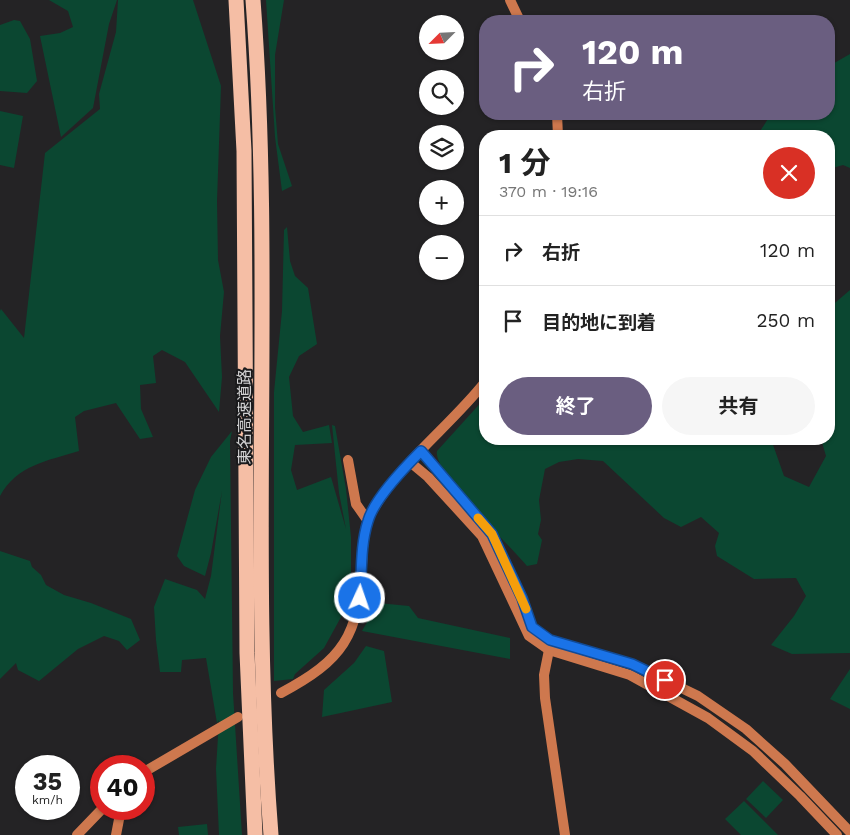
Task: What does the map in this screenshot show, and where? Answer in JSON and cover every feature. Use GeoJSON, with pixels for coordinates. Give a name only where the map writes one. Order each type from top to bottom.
{"type":"FeatureCollection","features":[{"type":"Feature","properties":{"kind":"highway","name":"東名高速道路"},"geometry":{"type":"LineString","coordinates":[[236,0],[244,151],[247,653],[255,835]]}},
{"type":"Feature","properties":{"kind":"highway","name":"東名高速道路"},"geometry":{"type":"LineString","coordinates":[[253,0],[261,151],[263,653],[271,835]]}},
{"type":"Feature","properties":{"kind":"street"},"geometry":{"type":"LineString","coordinates":[[510,0],[517,15]]}},
{"type":"Feature","properties":{"kind":"street"},"geometry":{"type":"LineString","coordinates":[[281,694],[305,680],[334,658],[351,632],[360,598],[363,546],[368,521],[373,510],[410,462],[479,389]]}},
{"type":"Feature","properties":{"kind":"street"},"geometry":{"type":"LineString","coordinates":[[421,451],[492,534],[522,598],[532,627],[550,640],[632,664],[698,696],[746,730],[779,758],[850,832]]}},
{"type":"Feature","properties":{"kind":"street"},"geometry":{"type":"LineString","coordinates":[[348,460],[356,504],[368,521]]}},
{"type":"Feature","properties":{"kind":"street"},"geometry":{"type":"LineString","coordinates":[[410,462],[428,477],[482,536],[529,636],[549,650],[630,675],[708,718],[753,751],[800,796],[836,835]]}},
{"type":"Feature","properties":{"kind":"street"},"geometry":{"type":"LineString","coordinates":[[549,650],[544,675],[545,698],[565,835]]}},
{"type":"Feature","properties":{"kind":"street"},"geometry":{"type":"LineString","coordinates":[[155,765],[238,717]]}},
{"type":"Feature","properties":{"kind":"street"},"geometry":{"type":"LineString","coordinates":[[77,835],[91,820]]}},
{"type":"Feature","properties":{"kind":"street"},"geometry":{"type":"LineString","coordinates":[[116,835],[119,820]]}},
{"type":"Feature","properties":{"kind":"green space"},"geometry":{"type":"Polygon","coordinates":[[[49,0],[117,0],[109,24],[93,108],[61,137],[40,36],[60,33],[73,27],[68,11],[49,0]]]}},
{"type":"Feature","properties":{"kind":"green space"},"geometry":{"type":"Polygon","coordinates":[[[118,0],[193,0],[221,86],[217,201],[218,260],[224,292],[220,336],[222,377],[219,412],[185,362],[162,350],[153,356],[156,383],[140,385],[141,409],[153,437],[140,439],[116,403],[84,411],[75,417],[79,451],[44,461],[24,471],[15,477],[0,496],[0,311],[1,309],[24,338],[45,153],[100,109],[99,94],[116,32],[118,0]]]}},
{"type":"Feature","properties":{"kind":"green space"},"geometry":{"type":"Polygon","coordinates":[[[266,0],[284,0],[275,55],[275,107],[278,144],[292,186],[282,191],[275,137],[266,0]]]}},
{"type":"Feature","properties":{"kind":"green space"},"geometry":{"type":"Polygon","coordinates":[[[14,20],[20,21],[30,39],[37,81],[27,93],[0,91],[0,25],[14,20]]]}},
{"type":"Feature","properties":{"kind":"green space"},"geometry":{"type":"Polygon","coordinates":[[[850,54],[850,168],[843,165],[835,167],[835,130],[761,130],[767,120],[835,120],[835,63],[850,54]]]}},
{"type":"Feature","properties":{"kind":"green space"},"geometry":{"type":"Polygon","coordinates":[[[0,111],[23,116],[14,168],[0,165],[0,111]]]}},
{"type":"Feature","properties":{"kind":"green space"},"geometry":{"type":"Polygon","coordinates":[[[287,227],[290,261],[295,276],[308,288],[317,344],[299,356],[289,377],[293,416],[303,432],[329,425],[332,443],[295,445],[291,470],[297,490],[331,477],[346,529],[339,493],[332,425],[335,426],[346,489],[351,537],[351,572],[346,608],[324,648],[295,674],[293,679],[274,681],[274,392],[282,311],[284,230],[287,227]]]}},
{"type":"Feature","properties":{"kind":"green space"},"geometry":{"type":"Polygon","coordinates":[[[850,290],[850,653],[792,654],[771,645],[794,616],[806,596],[796,578],[754,579],[717,556],[715,546],[719,533],[701,517],[681,527],[664,518],[603,461],[578,459],[559,462],[545,469],[539,500],[541,520],[538,534],[542,540],[537,564],[527,566],[459,492],[439,461],[437,451],[479,405],[479,445],[773,445],[784,476],[809,487],[826,456],[823,445],[835,445],[835,303],[850,290]]]}},
{"type":"Feature","properties":{"kind":"green space"},"geometry":{"type":"Polygon","coordinates":[[[232,431],[230,441],[233,693],[242,835],[219,835],[216,769],[219,720],[217,723],[206,658],[182,660],[181,672],[160,672],[154,607],[165,579],[197,590],[205,599],[211,576],[222,491],[205,576],[184,566],[177,556],[195,490],[211,457],[232,431]]]}},
{"type":"Feature","properties":{"kind":"green space"},"geometry":{"type":"Polygon","coordinates":[[[0,551],[30,561],[32,567],[41,575],[46,585],[64,595],[91,603],[131,619],[140,640],[127,650],[119,641],[104,636],[78,649],[39,681],[18,670],[16,663],[0,679],[0,551]]]}},
{"type":"Feature","properties":{"kind":"green space"},"geometry":{"type":"Polygon","coordinates":[[[378,603],[409,606],[418,618],[510,638],[510,659],[362,631],[378,603]]]}},
{"type":"Feature","properties":{"kind":"green space"},"geometry":{"type":"Polygon","coordinates":[[[366,646],[384,651],[392,702],[322,717],[324,690],[354,663],[366,646]]]}},
{"type":"Feature","properties":{"kind":"green space"},"geometry":{"type":"Polygon","coordinates":[[[850,669],[850,709],[830,699],[850,669]]]}},
{"type":"Feature","properties":{"kind":"green space"},"geometry":{"type":"Polygon","coordinates":[[[763,781],[783,800],[766,818],[746,799],[763,781]]]}},
{"type":"Feature","properties":{"kind":"green space"},"geometry":{"type":"Polygon","coordinates":[[[744,801],[778,835],[741,835],[725,819],[744,801]]]}},
{"type":"Feature","properties":{"kind":"green space"},"geometry":{"type":"Polygon","coordinates":[[[207,824],[208,835],[179,835],[178,827],[207,824]]]}},
{"type":"Feature","properties":{"kind":"slow traffic"},"geometry":{"type":"LineString","coordinates":[[478,518],[492,534],[526,609]]}},
{"type":"Feature","properties":{"kind":"route"},"geometry":{"type":"LineString","coordinates":[[360,598],[363,546],[368,521],[373,510],[392,484],[421,451],[492,534],[522,598],[532,627],[550,640],[632,664],[665,680]]}}]}
